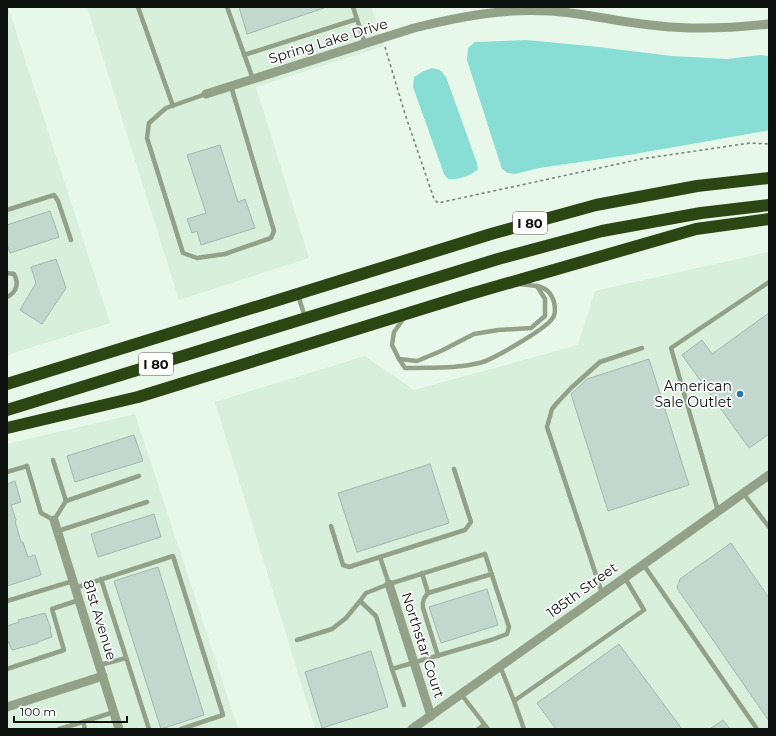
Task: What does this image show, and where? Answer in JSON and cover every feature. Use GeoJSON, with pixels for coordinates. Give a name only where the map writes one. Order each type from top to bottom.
{"type":"FeatureCollection","features":[{"type":"Feature","properties":{"kind":"highway","name":"I 80"},"geometry":{"type":"LineString","coordinates":[[7,384],[491,234],[596,205],[697,186],[769,178]]}},
{"type":"Feature","properties":{"kind":"highway","name":"I 80"},"geometry":{"type":"LineString","coordinates":[[7,410],[498,259],[602,231],[700,212],[769,205]]}},
{"type":"Feature","properties":{"kind":"highway"},"geometry":{"type":"LineString","coordinates":[[7,428],[138,397],[509,282],[696,229],[769,219]]}},
{"type":"Feature","properties":{"kind":"street","name":"Spring Lake Drive"},"geometry":{"type":"LineString","coordinates":[[206,94],[414,28],[448,20],[480,15],[513,12],[555,12],[659,26],[692,28],[723,28],[769,24]]}},
{"type":"Feature","properties":{"kind":"street","name":"185th Street"},"geometry":{"type":"LineString","coordinates":[[412,729],[769,475]]}},
{"type":"Feature","properties":{"kind":"street","name":"81st Avenue"},"geometry":{"type":"LineString","coordinates":[[54,520],[119,729]]}},
{"type":"Feature","properties":{"kind":"street","name":"Northstar Court"},"geometry":{"type":"LineString","coordinates":[[389,584],[431,716]]}},
{"type":"Feature","properties":{"kind":"street"},"geometry":{"type":"LineString","coordinates":[[7,707],[103,676]]}},
{"type":"Feature","properties":{"kind":"lane"},"geometry":{"type":"LineString","coordinates":[[138,7],[172,106]]}},
{"type":"Feature","properties":{"kind":"lane"},"geometry":{"type":"LineString","coordinates":[[227,7],[253,79]]}},
{"type":"Feature","properties":{"kind":"lane"},"geometry":{"type":"LineString","coordinates":[[353,7],[365,44]]}},
{"type":"Feature","properties":{"kind":"lane"},"geometry":{"type":"LineString","coordinates":[[244,55],[356,19]]}},
{"type":"Feature","properties":{"kind":"lane"},"geometry":{"type":"LineString","coordinates":[[206,94],[166,108],[149,123],[147,138],[183,253],[197,258],[225,254],[238,250],[271,238],[274,231],[231,86]]}},
{"type":"Feature","properties":{"kind":"lane"},"geometry":{"type":"LineString","coordinates":[[7,210],[54,196],[58,201],[71,240]]}},
{"type":"Feature","properties":{"kind":"lane"},"geometry":{"type":"LineString","coordinates":[[7,273],[14,274],[17,279],[17,284],[15,291],[7,297]]}},
{"type":"Feature","properties":{"kind":"lane"},"geometry":{"type":"LineString","coordinates":[[408,313],[394,332],[392,345],[405,368],[453,367],[480,363],[496,356],[536,333],[554,318],[555,305],[551,294],[544,287],[509,282]]}},
{"type":"Feature","properties":{"kind":"lane"},"geometry":{"type":"LineString","coordinates":[[718,510],[671,348],[769,282]]}},
{"type":"Feature","properties":{"kind":"lane"},"geometry":{"type":"LineString","coordinates":[[399,359],[417,361],[441,351],[474,334],[498,330],[531,328],[545,316],[545,299],[538,286]]}},
{"type":"Feature","properties":{"kind":"lane"},"geometry":{"type":"LineString","coordinates":[[298,294],[306,319]]}},
{"type":"Feature","properties":{"kind":"lane"},"geometry":{"type":"LineString","coordinates":[[602,593],[547,427],[552,409],[556,404],[571,388],[600,362],[642,348]]}},
{"type":"Feature","properties":{"kind":"lane"},"geometry":{"type":"LineString","coordinates":[[53,460],[66,501]]}},
{"type":"Feature","properties":{"kind":"lane"},"geometry":{"type":"LineString","coordinates":[[7,472],[27,466],[41,513],[54,520],[66,501],[139,476]]}},
{"type":"Feature","properties":{"kind":"lane"},"geometry":{"type":"LineString","coordinates":[[331,526],[344,565],[349,567],[465,530],[471,522],[454,469]]}},
{"type":"Feature","properties":{"kind":"lane"},"geometry":{"type":"LineString","coordinates":[[743,493],[769,527]]}},
{"type":"Feature","properties":{"kind":"lane"},"geometry":{"type":"LineString","coordinates":[[58,531],[146,502]]}},
{"type":"Feature","properties":{"kind":"lane"},"geometry":{"type":"LineString","coordinates":[[297,640],[332,629],[346,618],[366,593],[422,573],[485,554],[509,626],[507,634],[392,669]]}},
{"type":"Feature","properties":{"kind":"lane"},"geometry":{"type":"LineString","coordinates":[[7,601],[74,584],[101,580],[173,556],[222,715],[181,729]]}},
{"type":"Feature","properties":{"kind":"lane"},"geometry":{"type":"LineString","coordinates":[[380,557],[389,584]]}},
{"type":"Feature","properties":{"kind":"lane"},"geometry":{"type":"LineString","coordinates":[[643,564],[757,729]]}},
{"type":"Feature","properties":{"kind":"lane"},"geometry":{"type":"LineString","coordinates":[[422,573],[428,593]]}},
{"type":"Feature","properties":{"kind":"lane"},"geometry":{"type":"LineString","coordinates":[[438,656],[422,603],[424,598],[428,593],[492,574]]}},
{"type":"Feature","properties":{"kind":"lane"},"geometry":{"type":"LineString","coordinates":[[514,701],[644,610],[624,577]]}},
{"type":"Feature","properties":{"kind":"lane"},"geometry":{"type":"LineString","coordinates":[[101,580],[149,729]]}},
{"type":"Feature","properties":{"kind":"lane"},"geometry":{"type":"LineString","coordinates":[[7,669],[64,650],[52,609],[79,600]]}},
{"type":"Feature","properties":{"kind":"lane"},"geometry":{"type":"LineString","coordinates":[[360,601],[376,616],[404,705]]}},
{"type":"Feature","properties":{"kind":"lane"},"geometry":{"type":"LineString","coordinates":[[100,665],[126,658]]}},
{"type":"Feature","properties":{"kind":"lane"},"geometry":{"type":"LineString","coordinates":[[500,666],[524,729]]}},
{"type":"Feature","properties":{"kind":"lane"},"geometry":{"type":"LineString","coordinates":[[461,694],[486,727],[478,729]]}},
{"type":"Feature","properties":{"kind":"lane"},"geometry":{"type":"LineString","coordinates":[[59,729],[114,712]]}},
{"type":"Feature","properties":{"kind":"lane"},"geometry":{"type":"LineString","coordinates":[[83,722],[85,729]]}},
{"type":"Feature","properties":{"kind":"path"},"geometry":{"type":"LineString","coordinates":[[386,47],[421,164],[434,199],[438,203],[641,159],[750,143],[769,144]]}},
{"type":"Feature","properties":{"kind":"shaded area"},"geometry":{"type":"Polygon","coordinates":[[[7,7],[110,323],[7,355],[7,7]]]}},
{"type":"Feature","properties":{"kind":"shaded area"},"geometry":{"type":"Polygon","coordinates":[[[87,7],[371,7],[384,46],[256,87],[309,258],[179,300],[87,7]]]}},
{"type":"Feature","properties":{"kind":"shaded area"},"geometry":{"type":"Polygon","coordinates":[[[769,252],[769,729],[315,729],[215,402],[365,356],[414,390],[578,345],[595,291],[769,252]]]}},
{"type":"Feature","properties":{"kind":"shaded area"},"geometry":{"type":"Polygon","coordinates":[[[135,414],[238,729],[7,729],[7,444],[135,414]]]}},
{"type":"Feature","properties":{"kind":"water"},"geometry":{"type":"Polygon","coordinates":[[[526,40],[672,56],[727,59],[761,55],[769,56],[769,130],[629,155],[539,168],[515,174],[508,173],[502,169],[467,60],[468,48],[475,42],[526,40]]]}},
{"type":"Feature","properties":{"kind":"water"},"geometry":{"type":"Polygon","coordinates":[[[432,68],[440,70],[446,77],[477,163],[478,169],[472,174],[464,177],[448,179],[444,174],[413,87],[414,77],[432,68]]]}},
{"type":"Feature","properties":{"kind":"building"},"geometry":{"type":"Polygon","coordinates":[[[239,7],[324,7],[324,8],[247,34],[239,7]]]}},
{"type":"Feature","properties":{"kind":"building"},"geometry":{"type":"Polygon","coordinates":[[[220,145],[238,202],[245,199],[255,228],[201,245],[197,231],[192,233],[187,219],[206,213],[187,155],[220,145]]]}},
{"type":"Feature","properties":{"kind":"building"},"geometry":{"type":"Polygon","coordinates":[[[50,211],[59,237],[10,253],[7,245],[7,225],[50,211]]]}},
{"type":"Feature","properties":{"kind":"building"},"geometry":{"type":"Polygon","coordinates":[[[56,259],[66,288],[42,324],[20,310],[36,283],[31,267],[56,259]]]}},
{"type":"Feature","properties":{"kind":"building","name":"American Sale Outlet"},"geometry":{"type":"Polygon","coordinates":[[[769,313],[769,434],[749,448],[682,355],[702,340],[712,354],[769,313]]]}},
{"type":"Feature","properties":{"kind":"building"},"geometry":{"type":"Polygon","coordinates":[[[649,359],[689,485],[608,511],[571,394],[587,379],[649,359]]]}},
{"type":"Feature","properties":{"kind":"building"},"geometry":{"type":"Polygon","coordinates":[[[134,435],[143,461],[75,482],[67,456],[134,435]]]}},
{"type":"Feature","properties":{"kind":"building"},"geometry":{"type":"Polygon","coordinates":[[[430,464],[449,523],[357,552],[338,493],[430,464]]]}},
{"type":"Feature","properties":{"kind":"building"},"geometry":{"type":"Polygon","coordinates":[[[15,481],[21,502],[11,505],[16,520],[15,521],[21,542],[23,542],[28,557],[35,555],[41,575],[7,586],[7,484],[15,481]]]}},
{"type":"Feature","properties":{"kind":"building"},"geometry":{"type":"Polygon","coordinates":[[[154,514],[161,537],[98,557],[91,534],[154,514]]]}},
{"type":"Feature","properties":{"kind":"building"},"geometry":{"type":"Polygon","coordinates":[[[731,543],[769,598],[769,721],[677,588],[680,579],[731,543]]]}},
{"type":"Feature","properties":{"kind":"building"},"geometry":{"type":"Polygon","coordinates":[[[158,567],[204,715],[161,729],[114,581],[158,567]]]}},
{"type":"Feature","properties":{"kind":"building"},"geometry":{"type":"Polygon","coordinates":[[[487,589],[498,625],[441,643],[429,607],[487,589]]]}},
{"type":"Feature","properties":{"kind":"building"},"geometry":{"type":"Polygon","coordinates":[[[45,613],[51,629],[52,637],[38,643],[12,650],[7,639],[7,626],[19,622],[18,620],[45,613]]]}},
{"type":"Feature","properties":{"kind":"building"},"geometry":{"type":"Polygon","coordinates":[[[619,644],[682,729],[556,729],[537,703],[619,644]]]}},
{"type":"Feature","properties":{"kind":"building"},"geometry":{"type":"Polygon","coordinates":[[[371,651],[388,707],[322,728],[305,672],[371,651]]]}},
{"type":"Feature","properties":{"kind":"building"},"geometry":{"type":"Polygon","coordinates":[[[723,720],[730,729],[710,729],[723,720]]]}},
{"type":"Feature","properties":{"kind":"place","name":"American Sale Outlet"},"geometry":{"type":"Point","coordinates":[740,394]}}]}
